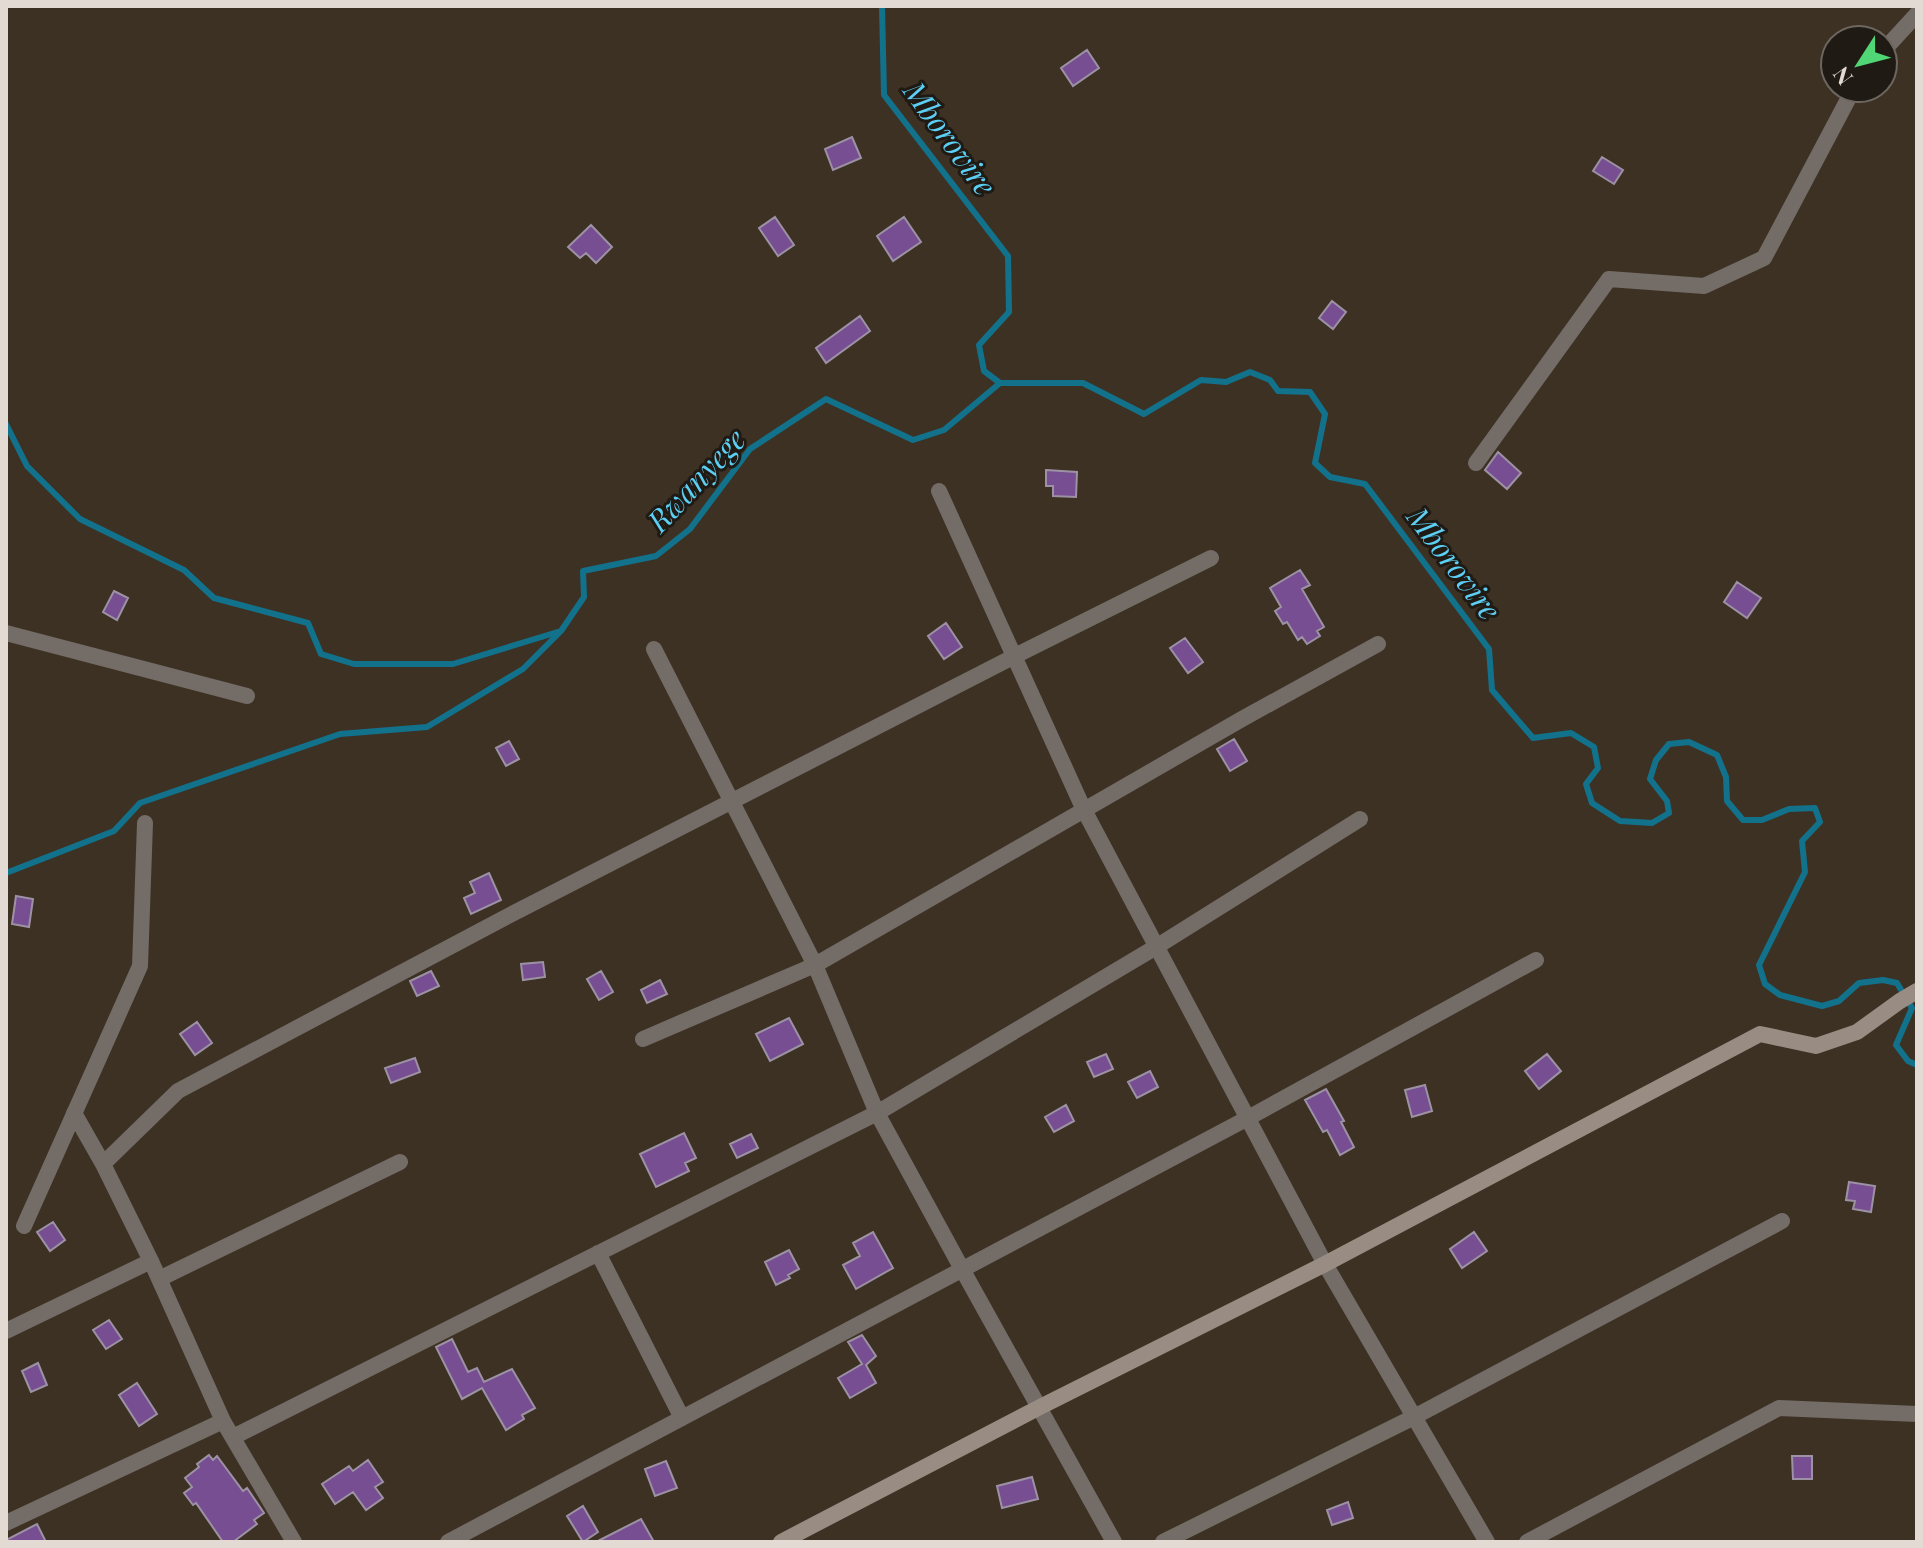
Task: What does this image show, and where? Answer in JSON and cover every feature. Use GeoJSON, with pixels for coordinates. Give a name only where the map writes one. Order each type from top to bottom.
{"type":"FeatureCollection","features":[{"type":"Feature","properties":{"kind":"street"},"geometry":{"type":"LineString","coordinates":[[1899,34],[1917,14]]}},
{"type":"Feature","properties":{"kind":"street"},"geometry":{"type":"LineString","coordinates":[[1476,463],[1609,279],[1704,286],[1764,258],[1846,104]]}},
{"type":"Feature","properties":{"kind":"street"},"geometry":{"type":"LineString","coordinates":[[939,491],[1084,810],[1325,1264],[1487,1542]]}},
{"type":"Feature","properties":{"kind":"street"},"geometry":{"type":"LineString","coordinates":[[103,1164],[178,1091],[497,922],[1211,558]]}},
{"type":"Feature","properties":{"kind":"street"},"geometry":{"type":"LineString","coordinates":[[6,633],[247,696]]}},
{"type":"Feature","properties":{"kind":"street"},"geometry":{"type":"LineString","coordinates":[[643,1039],[815,965],[1378,644]]}},
{"type":"Feature","properties":{"kind":"street"},"geometry":{"type":"LineString","coordinates":[[654,649],[815,965],[877,1113],[1114,1542]]}},
{"type":"Feature","properties":{"kind":"street"},"geometry":{"type":"LineString","coordinates":[[233,1437],[877,1113],[1156,947],[1360,819]]}},
{"type":"Feature","properties":{"kind":"street"},"geometry":{"type":"LineString","coordinates":[[24,1226],[140,966],[145,823]]}},
{"type":"Feature","properties":{"kind":"street"},"geometry":{"type":"LineString","coordinates":[[448,1542],[1248,1118],[1536,960]]}},
{"type":"Feature","properties":{"kind":"street"},"geometry":{"type":"LineString","coordinates":[[781,1542],[1325,1264],[1760,1034],[1816,1046],[1857,1032],[1910,994]]}},
{"type":"Feature","properties":{"kind":"street"},"geometry":{"type":"LineString","coordinates":[[74,1113],[151,1261],[223,1421],[294,1542]]}},
{"type":"Feature","properties":{"kind":"street"},"geometry":{"type":"LineString","coordinates":[[159,1279],[400,1162]]}},
{"type":"Feature","properties":{"kind":"street"},"geometry":{"type":"LineString","coordinates":[[1163,1542],[1414,1417],[1782,1221]]}},
{"type":"Feature","properties":{"kind":"street"},"geometry":{"type":"LineString","coordinates":[[598,1253],[682,1418]]}},
{"type":"Feature","properties":{"kind":"street"},"geometry":{"type":"LineString","coordinates":[[6,1331],[151,1261]]}},
{"type":"Feature","properties":{"kind":"street"},"geometry":{"type":"LineString","coordinates":[[1527,1542],[1779,1408],[1917,1414]]}},
{"type":"Feature","properties":{"kind":"street"},"geometry":{"type":"LineString","coordinates":[[6,1523],[223,1421]]}},
{"type":"Feature","properties":{"kind":"building"},"geometry":{"type":"Polygon","coordinates":[[[1087,50],[1099,68],[1073,86],[1061,68],[1087,50]]]}},
{"type":"Feature","properties":{"kind":"building"},"geometry":{"type":"Polygon","coordinates":[[[852,137],[861,158],[833,170],[825,149],[852,137]]]}},
{"type":"Feature","properties":{"kind":"building"},"geometry":{"type":"Polygon","coordinates":[[[1602,157],[1623,170],[1614,184],[1593,171],[1602,157]]]}},
{"type":"Feature","properties":{"kind":"building"},"geometry":{"type":"Polygon","coordinates":[[[775,217],[794,245],[778,256],[759,228],[775,217]]]}},
{"type":"Feature","properties":{"kind":"building"},"geometry":{"type":"Polygon","coordinates":[[[904,217],[921,242],[893,261],[877,236],[904,217]]]}},
{"type":"Feature","properties":{"kind":"building"},"geometry":{"type":"Polygon","coordinates":[[[591,225],[612,247],[596,263],[586,253],[580,258],[568,247],[591,225]]]}},
{"type":"Feature","properties":{"kind":"building"},"geometry":{"type":"Polygon","coordinates":[[[1332,301],[1346,312],[1333,329],[1319,318],[1332,301]]]}},
{"type":"Feature","properties":{"kind":"building"},"geometry":{"type":"Polygon","coordinates":[[[860,316],[870,331],[826,363],[816,348],[860,316]]]}},
{"type":"Feature","properties":{"kind":"building"},"geometry":{"type":"Polygon","coordinates":[[[1498,452],[1521,473],[1507,489],[1485,470],[1498,452]]]}},
{"type":"Feature","properties":{"kind":"building"},"geometry":{"type":"Polygon","coordinates":[[[1046,470],[1077,472],[1076,497],[1053,496],[1053,486],[1046,486],[1046,470]]]}},
{"type":"Feature","properties":{"kind":"building"},"geometry":{"type":"Polygon","coordinates":[[[1300,570],[1310,585],[1302,589],[1324,627],[1317,631],[1320,636],[1307,644],[1302,637],[1298,640],[1287,622],[1283,624],[1275,611],[1281,607],[1270,588],[1300,570]]]}},
{"type":"Feature","properties":{"kind":"building"},"geometry":{"type":"Polygon","coordinates":[[[1737,582],[1761,598],[1747,618],[1724,602],[1737,582]]]}},
{"type":"Feature","properties":{"kind":"building"},"geometry":{"type":"Polygon","coordinates":[[[114,591],[128,598],[117,620],[103,612],[114,591]]]}},
{"type":"Feature","properties":{"kind":"building"},"geometry":{"type":"Polygon","coordinates":[[[946,623],[962,647],[944,659],[928,636],[946,623]]]}},
{"type":"Feature","properties":{"kind":"building"},"geometry":{"type":"Polygon","coordinates":[[[1185,638],[1203,662],[1188,673],[1170,648],[1185,638]]]}},
{"type":"Feature","properties":{"kind":"building"},"geometry":{"type":"Polygon","coordinates":[[[1234,739],[1247,761],[1230,771],[1217,749],[1234,739]]]}},
{"type":"Feature","properties":{"kind":"building"},"geometry":{"type":"Polygon","coordinates":[[[509,741],[519,759],[506,766],[496,748],[509,741]]]}},
{"type":"Feature","properties":{"kind":"building"},"geometry":{"type":"Polygon","coordinates":[[[489,873],[501,900],[471,914],[464,898],[475,893],[470,882],[489,873]]]}},
{"type":"Feature","properties":{"kind":"building"},"geometry":{"type":"Polygon","coordinates":[[[16,896],[33,899],[29,927],[12,924],[16,896]]]}},
{"type":"Feature","properties":{"kind":"building"},"geometry":{"type":"Polygon","coordinates":[[[543,962],[545,977],[523,980],[521,964],[543,962]]]}},
{"type":"Feature","properties":{"kind":"building"},"geometry":{"type":"Polygon","coordinates":[[[431,971],[439,986],[417,996],[410,981],[431,971]]]}},
{"type":"Feature","properties":{"kind":"building"},"geometry":{"type":"Polygon","coordinates":[[[601,971],[613,992],[599,1000],[587,979],[601,971]]]}},
{"type":"Feature","properties":{"kind":"building"},"geometry":{"type":"Polygon","coordinates":[[[660,980],[667,994],[647,1003],[641,990],[660,980]]]}},
{"type":"Feature","properties":{"kind":"building"},"geometry":{"type":"Polygon","coordinates":[[[789,1018],[803,1044],[770,1061],[756,1034],[789,1018]]]}},
{"type":"Feature","properties":{"kind":"building"},"geometry":{"type":"Polygon","coordinates":[[[197,1022],[212,1043],[195,1055],[180,1034],[197,1022]]]}},
{"type":"Feature","properties":{"kind":"building"},"geometry":{"type":"Polygon","coordinates":[[[1106,1054],[1113,1069],[1094,1077],[1087,1062],[1106,1054]]]}},
{"type":"Feature","properties":{"kind":"building"},"geometry":{"type":"Polygon","coordinates":[[[1547,1054],[1561,1071],[1539,1089],[1525,1071],[1547,1054]]]}},
{"type":"Feature","properties":{"kind":"building"},"geometry":{"type":"Polygon","coordinates":[[[415,1058],[420,1072],[391,1083],[385,1068],[415,1058]]]}},
{"type":"Feature","properties":{"kind":"building"},"geometry":{"type":"Polygon","coordinates":[[[1150,1071],[1158,1087],[1137,1098],[1128,1082],[1150,1071]]]}},
{"type":"Feature","properties":{"kind":"building"},"geometry":{"type":"Polygon","coordinates":[[[1425,1085],[1432,1111],[1412,1117],[1405,1090],[1425,1085]]]}},
{"type":"Feature","properties":{"kind":"building"},"geometry":{"type":"Polygon","coordinates":[[[1326,1089],[1354,1147],[1340,1155],[1327,1130],[1323,1132],[1305,1100],[1326,1089]]]}},
{"type":"Feature","properties":{"kind":"building"},"geometry":{"type":"Polygon","coordinates":[[[1066,1105],[1074,1121],[1054,1132],[1045,1117],[1066,1105]]]}},
{"type":"Feature","properties":{"kind":"building"},"geometry":{"type":"Polygon","coordinates":[[[684,1133],[696,1158],[685,1163],[689,1171],[656,1187],[640,1154],[684,1133]]]}},
{"type":"Feature","properties":{"kind":"building"},"geometry":{"type":"Polygon","coordinates":[[[751,1134],[758,1148],[737,1158],[730,1144],[751,1134]]]}},
{"type":"Feature","properties":{"kind":"building"},"geometry":{"type":"Polygon","coordinates":[[[1849,1182],[1875,1186],[1871,1212],[1853,1209],[1855,1201],[1846,1200],[1849,1182]]]}},
{"type":"Feature","properties":{"kind":"building"},"geometry":{"type":"Polygon","coordinates":[[[53,1222],[65,1240],[50,1251],[37,1232],[53,1222]]]}},
{"type":"Feature","properties":{"kind":"building"},"geometry":{"type":"Polygon","coordinates":[[[873,1232],[893,1268],[856,1289],[843,1265],[860,1256],[853,1243],[873,1232]]]}},
{"type":"Feature","properties":{"kind":"building"},"geometry":{"type":"Polygon","coordinates":[[[1474,1232],[1487,1251],[1462,1268],[1450,1249],[1474,1232]]]}},
{"type":"Feature","properties":{"kind":"building"},"geometry":{"type":"Polygon","coordinates":[[[789,1250],[799,1269],[776,1285],[765,1262],[789,1250]]]}},
{"type":"Feature","properties":{"kind":"building"},"geometry":{"type":"Polygon","coordinates":[[[109,1320],[122,1339],[106,1349],[93,1330],[109,1320]]]}},
{"type":"Feature","properties":{"kind":"building"},"geometry":{"type":"Polygon","coordinates":[[[862,1335],[876,1356],[866,1365],[876,1383],[850,1398],[838,1378],[862,1364],[848,1342],[862,1335]]]}},
{"type":"Feature","properties":{"kind":"building"},"geometry":{"type":"Polygon","coordinates":[[[452,1339],[468,1372],[477,1368],[484,1382],[512,1369],[535,1408],[506,1430],[482,1388],[462,1399],[436,1347],[452,1339]]]}},
{"type":"Feature","properties":{"kind":"building"},"geometry":{"type":"Polygon","coordinates":[[[38,1363],[47,1385],[31,1392],[22,1371],[38,1363]]]}},
{"type":"Feature","properties":{"kind":"building"},"geometry":{"type":"Polygon","coordinates":[[[137,1383],[157,1414],[139,1426],[119,1395],[137,1383]]]}},
{"type":"Feature","properties":{"kind":"building"},"geometry":{"type":"Polygon","coordinates":[[[209,1455],[213,1460],[217,1456],[243,1491],[247,1488],[264,1513],[254,1520],[257,1524],[233,1542],[223,1542],[196,1503],[193,1505],[184,1493],[192,1487],[185,1478],[209,1455]]]}},
{"type":"Feature","properties":{"kind":"building"},"geometry":{"type":"Polygon","coordinates":[[[1792,1456],[1812,1456],[1812,1479],[1793,1479],[1792,1456]]]}},
{"type":"Feature","properties":{"kind":"building"},"geometry":{"type":"Polygon","coordinates":[[[368,1460],[383,1482],[375,1487],[383,1498],[366,1510],[353,1492],[335,1504],[322,1484],[349,1466],[353,1471],[368,1460]]]}},
{"type":"Feature","properties":{"kind":"building"},"geometry":{"type":"Polygon","coordinates":[[[666,1461],[677,1488],[655,1496],[645,1469],[666,1461]]]}},
{"type":"Feature","properties":{"kind":"building"},"geometry":{"type":"Polygon","coordinates":[[[1032,1477],[1038,1499],[1002,1508],[997,1486],[1032,1477]]]}},
{"type":"Feature","properties":{"kind":"building"},"geometry":{"type":"Polygon","coordinates":[[[1348,1502],[1353,1518],[1332,1525],[1327,1510],[1348,1502]]]}},
{"type":"Feature","properties":{"kind":"building"},"geometry":{"type":"Polygon","coordinates":[[[583,1506],[598,1532],[583,1542],[567,1516],[583,1506]]]}},
{"type":"Feature","properties":{"kind":"building"},"geometry":{"type":"Polygon","coordinates":[[[641,1519],[654,1542],[596,1542],[641,1519]]]}},
{"type":"Feature","properties":{"kind":"building"},"geometry":{"type":"Polygon","coordinates":[[[37,1524],[46,1542],[6,1542],[6,1540],[37,1524]]]}},
{"type":"Feature","properties":{"kind":"waterway","name":"Mborovire"},"geometry":{"type":"LineString","coordinates":[[882,6],[884,95],[1008,256],[1009,312],[979,345],[984,371],[1000,383],[1083,383],[1144,414],[1201,380],[1226,382],[1250,372],[1270,380],[1278,391],[1310,392],[1325,414],[1315,463],[1330,477],[1365,484],[1489,649],[1492,690],[1533,738],[1571,733],[1594,747],[1598,768],[1586,784],[1592,803],[1620,821],[1652,823],[1669,813],[1667,801],[1650,779],[1656,760],[1669,744],[1689,742],[1717,755],[1726,777],[1727,801],[1743,820],[1762,820],[1789,809],[1815,808],[1820,822],[1802,841],[1805,872],[1759,965],[1765,984],[1780,995],[1822,1006],[1839,1001],[1859,983],[1883,980],[1897,983],[1912,1008],[1896,1045],[1908,1061],[1917,1065]]}},
{"type":"Feature","properties":{"kind":"waterway","name":"Rwanyege"},"geometry":{"type":"LineString","coordinates":[[6,424],[27,466],[80,519],[184,570],[214,598],[308,623],[321,654],[354,664],[453,664],[561,631],[584,597],[583,571],[656,556],[690,529],[750,449],[826,399],[913,440],[944,430],[1000,383]]}},
{"type":"Feature","properties":{"kind":"waterway"},"geometry":{"type":"LineString","coordinates":[[6,873],[114,831],[140,803],[340,734],[427,727],[523,669],[559,633]]}}]}
